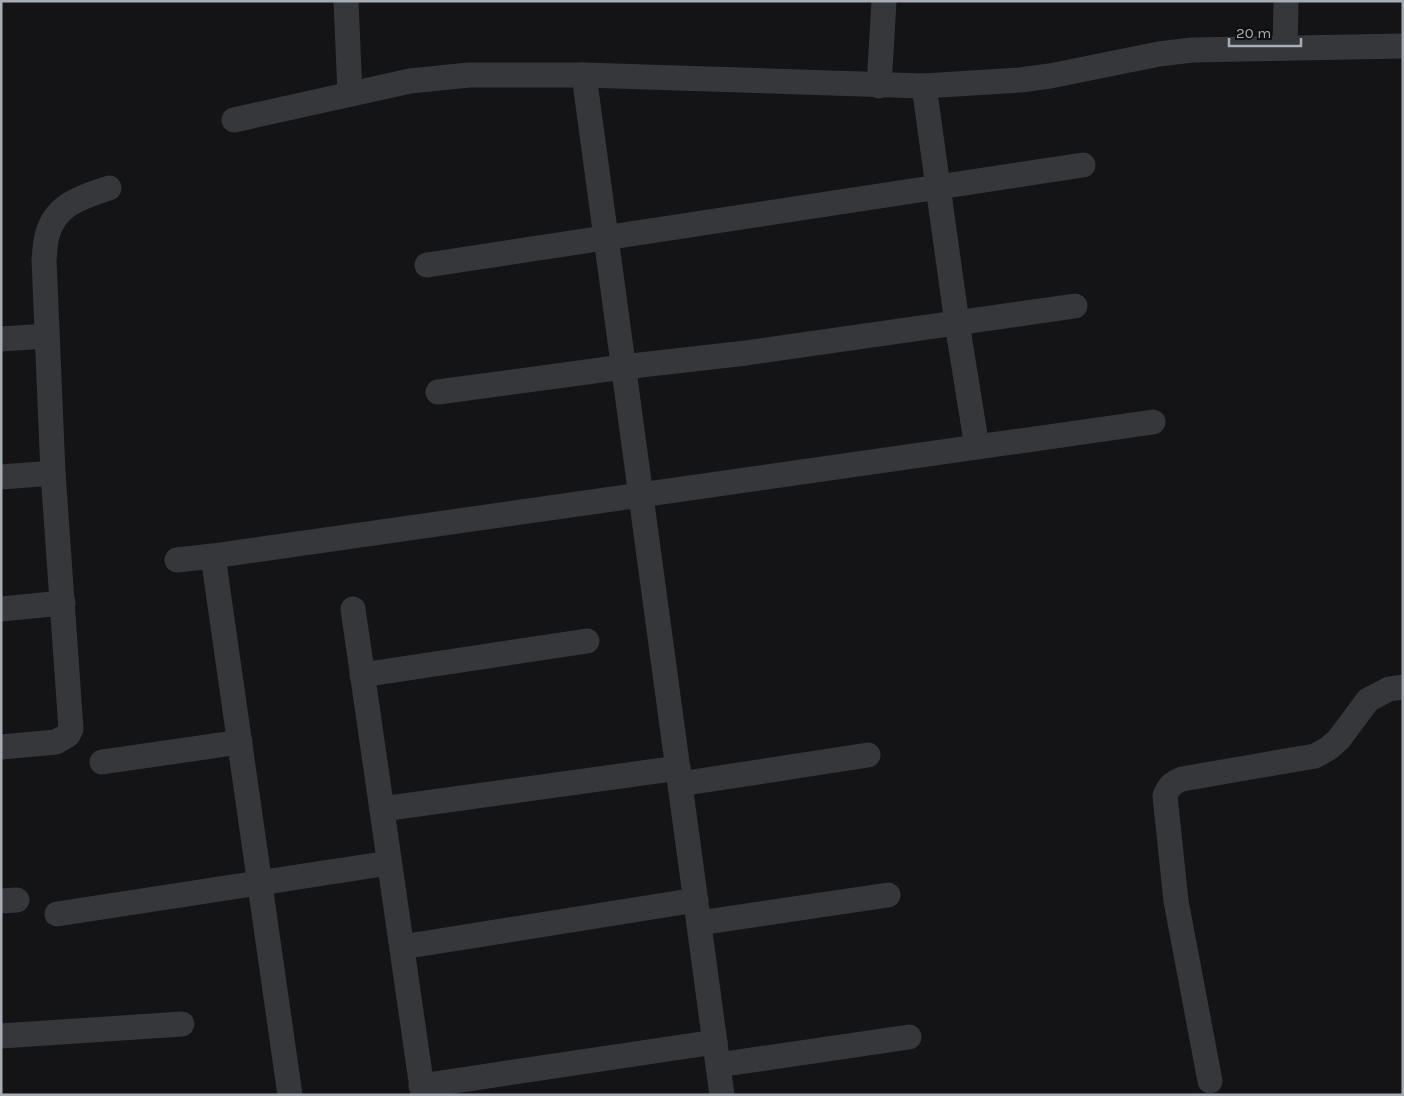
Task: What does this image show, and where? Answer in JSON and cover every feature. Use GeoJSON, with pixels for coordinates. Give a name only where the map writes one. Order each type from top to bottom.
{"type":"FeatureCollection","features":[{"type":"Feature","properties":{"kind":"street"},"geometry":{"type":"LineString","coordinates":[[346,1],[350,94]]}},
{"type":"Feature","properties":{"kind":"street"},"geometry":{"type":"LineString","coordinates":[[879,86],[884,1]]}},
{"type":"Feature","properties":{"kind":"street"},"geometry":{"type":"LineString","coordinates":[[1285,48],[1286,1]]}},
{"type":"Feature","properties":{"kind":"street"},"geometry":{"type":"LineString","coordinates":[[234,120],[410,80],[436,77],[584,74],[879,86],[924,86],[1020,80],[1050,76],[1159,54],[1192,50],[1403,46]]}},
{"type":"Feature","properties":{"kind":"street"},"geometry":{"type":"LineString","coordinates":[[584,74],[722,1095]]}},
{"type":"Feature","properties":{"kind":"street"},"geometry":{"type":"LineString","coordinates":[[924,86],[957,323],[977,448]]}},
{"type":"Feature","properties":{"kind":"street"},"geometry":{"type":"LineString","coordinates":[[427,265],[1083,165]]}},
{"type":"Feature","properties":{"kind":"street"},"geometry":{"type":"LineString","coordinates":[[1,747],[56,742],[68,735],[71,729],[53,473],[44,260],[47,236],[51,224],[68,204],[109,188]]}},
{"type":"Feature","properties":{"kind":"street"},"geometry":{"type":"LineString","coordinates":[[438,392],[623,367],[746,353],[1075,306]]}},
{"type":"Feature","properties":{"kind":"street"},"geometry":{"type":"LineString","coordinates":[[1,339],[47,336]]}},
{"type":"Feature","properties":{"kind":"street"},"geometry":{"type":"LineString","coordinates":[[177,560],[1153,422]]}},
{"type":"Feature","properties":{"kind":"street"},"geometry":{"type":"LineString","coordinates":[[1,477],[53,473]]}},
{"type":"Feature","properties":{"kind":"street"},"geometry":{"type":"LineString","coordinates":[[213,556],[290,1095]]}},
{"type":"Feature","properties":{"kind":"street"},"geometry":{"type":"LineString","coordinates":[[1,609],[63,604]]}},
{"type":"Feature","properties":{"kind":"street"},"geometry":{"type":"LineString","coordinates":[[353,609],[422,1090],[717,1054],[909,1037]]}},
{"type":"Feature","properties":{"kind":"street"},"geometry":{"type":"LineString","coordinates":[[362,675],[587,641]]}},
{"type":"Feature","properties":{"kind":"street"},"geometry":{"type":"LineString","coordinates":[[1210,1081],[1176,900],[1165,796],[1168,788],[1173,782],[1182,779],[1315,756],[1329,748],[1339,739],[1368,700],[1389,689],[1403,687]]}},
{"type":"Feature","properties":{"kind":"street"},"geometry":{"type":"LineString","coordinates":[[102,762],[240,742]]}},
{"type":"Feature","properties":{"kind":"street"},"geometry":{"type":"LineString","coordinates":[[382,809],[868,755]]}},
{"type":"Feature","properties":{"kind":"street"},"geometry":{"type":"LineString","coordinates":[[57,914],[389,863]]}},
{"type":"Feature","properties":{"kind":"street"},"geometry":{"type":"LineString","coordinates":[[402,947],[697,911],[888,895]]}},
{"type":"Feature","properties":{"kind":"street"},"geometry":{"type":"LineString","coordinates":[[1,1036],[182,1024]]}}]}
